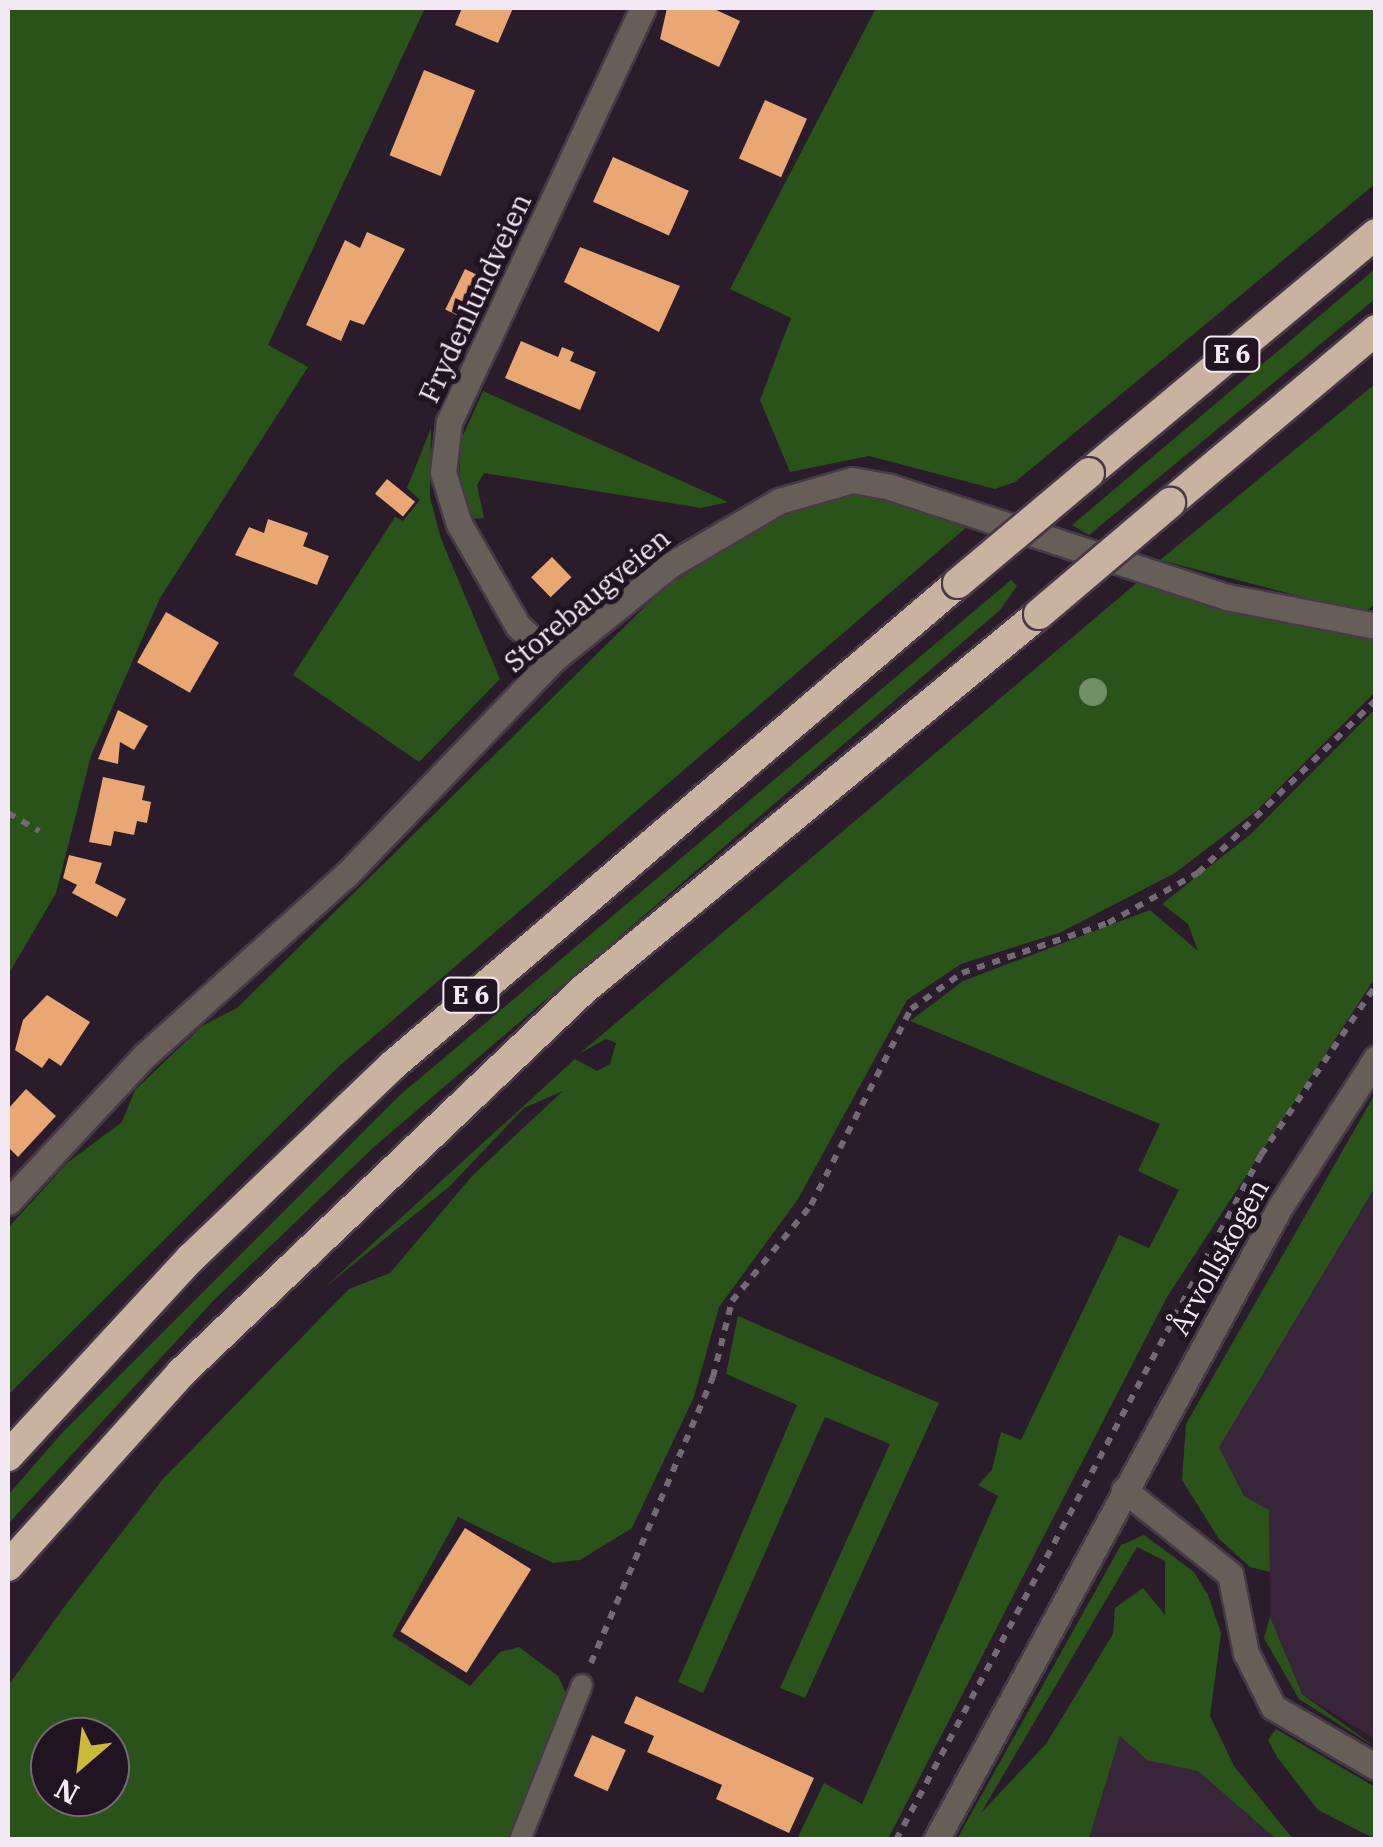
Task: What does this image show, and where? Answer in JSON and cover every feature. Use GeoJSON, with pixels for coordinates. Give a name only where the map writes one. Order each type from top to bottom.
{"type":"FeatureCollection","features":[{"type":"Feature","properties":{"kind":"highway","name":"E 6"},"geometry":{"type":"LineString","coordinates":[[8,1456],[191,1258],[392,1064],[958,582],[1376,234]]}},
{"type":"Feature","properties":{"kind":"highway","name":"E 6"},"geometry":{"type":"LineString","coordinates":[[8,1566],[181,1374],[554,1017],[1376,330]]}},
{"type":"Feature","properties":{"kind":"street","name":"Frydenlundveien"},"geometry":{"type":"LineString","coordinates":[[554,659],[518,626],[459,524],[443,472],[449,422],[643,8]]}},
{"type":"Feature","properties":{"kind":"street","name":"Storebaugveien"},"geometry":{"type":"LineString","coordinates":[[8,1202],[144,1056],[346,875],[554,659],[723,531],[779,501],[852,480],[954,501],[1227,597],[1376,626]]}},
{"type":"Feature","properties":{"kind":"street","name":"Årvollskogen"},"geometry":{"type":"LineString","coordinates":[[936,1840],[1280,1207],[1376,1058]]}},
{"type":"Feature","properties":{"kind":"street"},"geometry":{"type":"LineString","coordinates":[[1124,1490],[1230,1574],[1246,1653],[1273,1706],[1376,1767]]}},
{"type":"Feature","properties":{"kind":"lane"},"geometry":{"type":"LineString","coordinates":[[520,1840],[582,1684]]}},
{"type":"Feature","properties":{"kind":"path"},"geometry":{"type":"LineString","coordinates":[[582,1684],[713,1377],[732,1302],[810,1204],[910,1009],[962,973],[1108,923],[1198,872],[1251,830],[1376,700]]}},
{"type":"Feature","properties":{"kind":"path"},"geometry":{"type":"LineString","coordinates":[[8,812],[39,831]]}},
{"type":"Feature","properties":{"kind":"path"},"geometry":{"type":"LineString","coordinates":[[896,1840],[1261,1155],[1376,985]]}},
{"type":"Feature","properties":{"kind":"shaded area"},"geometry":{"type":"Polygon","coordinates":[[[1375,1166],[1375,1739],[1302,1694],[1270,1632],[1269,1510],[1244,1496],[1205,1444],[1375,1166]]]}},
{"type":"Feature","properties":{"kind":"shaded area"},"geometry":{"type":"Polygon","coordinates":[[[1120,1735],[1187,1761],[1276,1839],[1089,1840],[1120,1735]]]}},
{"type":"Feature","properties":{"kind":"green space"},"geometry":{"type":"Polygon","coordinates":[[[8,8],[425,8],[268,345],[308,367],[160,598],[91,756],[56,893],[8,975],[8,8]]]}},
{"type":"Feature","properties":{"kind":"green space"},"geometry":{"type":"Polygon","coordinates":[[[876,8],[1375,8],[1375,184],[1015,482],[995,489],[869,456],[790,472],[760,400],[791,318],[730,289],[876,8]]]}},
{"type":"Feature","properties":{"kind":"green space"},"geometry":{"type":"Polygon","coordinates":[[[1375,269],[1375,299],[1089,535],[1072,525],[1375,269]]]}},
{"type":"Feature","properties":{"kind":"green space"},"geometry":{"type":"Polygon","coordinates":[[[1375,384],[1376,602],[1365,613],[1160,560],[1375,384]]]}},
{"type":"Feature","properties":{"kind":"green space"},"geometry":{"type":"Polygon","coordinates":[[[483,391],[728,502],[701,508],[484,473],[477,485],[484,518],[471,519],[459,481],[461,440],[483,391]]]}},
{"type":"Feature","properties":{"kind":"green space"},"geometry":{"type":"Polygon","coordinates":[[[431,428],[430,497],[441,539],[500,679],[419,762],[293,675],[395,517],[403,521],[420,500],[407,488],[431,428]]]}},
{"type":"Feature","properties":{"kind":"green space"},"geometry":{"type":"Polygon","coordinates":[[[848,492],[976,519],[337,1068],[8,1395],[8,1228],[67,1163],[122,1122],[135,1090],[202,1026],[237,1008],[664,588],[778,516],[848,492]]]}},
{"type":"Feature","properties":{"kind":"green space"},"geometry":{"type":"Polygon","coordinates":[[[1011,580],[1017,586],[1000,610],[374,1147],[215,1299],[8,1524],[8,1495],[62,1433],[400,1095],[1011,580]]]}},
{"type":"Feature","properties":{"kind":"green space"},"geometry":{"type":"Polygon","coordinates":[[[1139,581],[1229,611],[1375,640],[1375,692],[1256,811],[1175,873],[1059,933],[961,964],[907,1000],[798,1199],[719,1307],[694,1397],[632,1528],[580,1560],[553,1563],[458,1517],[392,1636],[470,1686],[500,1652],[519,1647],[558,1676],[567,1696],[509,1839],[8,1840],[8,1686],[64,1607],[163,1479],[349,1289],[390,1273],[473,1175],[563,1091],[524,1108],[450,1186],[324,1288],[575,1059],[597,1071],[610,1064],[616,1043],[606,1039],[579,1054],[1139,581]]]}},
{"type":"Feature","properties":{"kind":"green space"},"geometry":{"type":"Polygon","coordinates":[[[1375,709],[1375,978],[1167,1297],[888,1839],[797,1839],[824,1783],[862,1804],[998,1496],[978,1485],[992,1470],[1001,1432],[1021,1440],[1119,1235],[1149,1248],[1179,1190],[1138,1171],[1160,1124],[910,1021],[963,981],[1150,910],[1198,951],[1188,924],[1162,904],[1251,834],[1375,709]]]}},
{"type":"Feature","properties":{"kind":"green space"},"geometry":{"type":"Polygon","coordinates":[[[1375,1094],[1375,1187],[1219,1447],[1244,1496],[1269,1510],[1270,1572],[1250,1567],[1219,1539],[1182,1480],[1186,1424],[1375,1094]]]}},
{"type":"Feature","properties":{"kind":"green space"},"geometry":{"type":"Polygon","coordinates":[[[738,1316],[939,1403],[805,1698],[780,1688],[890,1444],[825,1417],[703,1693],[678,1682],[797,1405],[726,1374],[738,1316]]]}},
{"type":"Feature","properties":{"kind":"green space"},"geometry":{"type":"Polygon","coordinates":[[[1144,1535],[1194,1572],[1208,1595],[1221,1633],[1210,1716],[1234,1766],[1293,1839],[1276,1839],[1198,1771],[1147,1760],[1120,1736],[1089,1839],[957,1839],[1121,1545],[1144,1535]],[[1137,1547],[981,1813],[1046,1744],[1113,1634],[1115,1608],[1143,1588],[1165,1615],[1165,1561],[1137,1547]]]}},
{"type":"Feature","properties":{"kind":"green space"},"geometry":{"type":"Polygon","coordinates":[[[1270,1617],[1302,1694],[1375,1747],[1299,1699],[1264,1638],[1270,1617]]]}},
{"type":"Feature","properties":{"kind":"green space"},"geometry":{"type":"Polygon","coordinates":[[[1276,1729],[1375,1787],[1375,1839],[1318,1810],[1268,1740],[1276,1729]]]}},
{"type":"Feature","properties":{"kind":"building"},"geometry":{"type":"Polygon","coordinates":[[[462,8],[513,8],[498,43],[455,25],[462,8]]]}},
{"type":"Feature","properties":{"kind":"building"},"geometry":{"type":"Polygon","coordinates":[[[667,8],[712,8],[740,21],[719,67],[660,39],[667,8]]]}},
{"type":"Feature","properties":{"kind":"building"},"geometry":{"type":"Polygon","coordinates":[[[424,70],[475,91],[441,176],[390,155],[424,70]]]}},
{"type":"Feature","properties":{"kind":"building"},"geometry":{"type":"Polygon","coordinates":[[[765,100],[807,119],[781,177],[739,158],[765,100]]]}},
{"type":"Feature","properties":{"kind":"building"},"geometry":{"type":"Polygon","coordinates":[[[613,157],[689,191],[669,236],[593,202],[613,157]]]}},
{"type":"Feature","properties":{"kind":"building"},"geometry":{"type":"Polygon","coordinates":[[[367,232],[405,249],[364,325],[350,320],[341,341],[306,325],[345,240],[360,248],[367,232]]]}},
{"type":"Feature","properties":{"kind":"building"},"geometry":{"type":"Polygon","coordinates":[[[580,247],[680,286],[659,332],[564,282],[580,247]]]}},
{"type":"Feature","properties":{"kind":"building"},"geometry":{"type":"Polygon","coordinates":[[[465,269],[487,280],[468,320],[445,309],[465,269]]]}},
{"type":"Feature","properties":{"kind":"building"},"geometry":{"type":"Polygon","coordinates":[[[521,341],[558,357],[562,347],[574,352],[570,361],[596,372],[580,410],[505,378],[521,341]]]}},
{"type":"Feature","properties":{"kind":"building"},"geometry":{"type":"Polygon","coordinates":[[[387,479],[415,502],[403,516],[375,494],[387,479]]]}},
{"type":"Feature","properties":{"kind":"building"},"geometry":{"type":"Polygon","coordinates":[[[268,519],[308,533],[303,546],[329,556],[317,585],[235,555],[249,527],[264,533],[268,519]]]}},
{"type":"Feature","properties":{"kind":"building"},"geometry":{"type":"Polygon","coordinates":[[[552,557],[571,577],[551,597],[531,577],[552,557]]]}},
{"type":"Feature","properties":{"kind":"building"},"geometry":{"type":"Polygon","coordinates":[[[166,612],[219,642],[190,693],[137,662],[166,612]]]}},
{"type":"Feature","properties":{"kind":"building"},"geometry":{"type":"Polygon","coordinates":[[[118,710],[148,726],[134,750],[120,742],[118,764],[98,759],[118,710]]]}},
{"type":"Feature","properties":{"kind":"building"},"geometry":{"type":"Polygon","coordinates":[[[103,777],[145,786],[142,800],[151,802],[147,823],[137,821],[134,835],[114,831],[111,846],[89,842],[103,777]]]}},
{"type":"Feature","properties":{"kind":"building"},"geometry":{"type":"Polygon","coordinates":[[[69,855],[102,863],[95,883],[126,899],[117,917],[72,893],[77,885],[63,878],[69,855]]]}},
{"type":"Feature","properties":{"kind":"building"},"geometry":{"type":"Polygon","coordinates":[[[47,995],[90,1022],[61,1066],[49,1058],[42,1068],[15,1050],[23,1020],[47,995]]]}},
{"type":"Feature","properties":{"kind":"building"},"geometry":{"type":"Polygon","coordinates":[[[26,1089],[56,1116],[18,1157],[8,1147],[8,1109],[26,1089]]]}},
{"type":"Feature","properties":{"kind":"building"},"geometry":{"type":"Polygon","coordinates":[[[465,1528],[531,1569],[466,1673],[400,1631],[465,1528]]]}},
{"type":"Feature","properties":{"kind":"building"},"geometry":{"type":"Polygon","coordinates":[[[636,1696],[814,1778],[789,1833],[716,1799],[722,1785],[647,1752],[654,1736],[624,1723],[636,1696]]]}},
{"type":"Feature","properties":{"kind":"building"},"geometry":{"type":"Polygon","coordinates":[[[592,1735],[626,1750],[607,1791],[574,1776],[592,1735]]]}}]}
